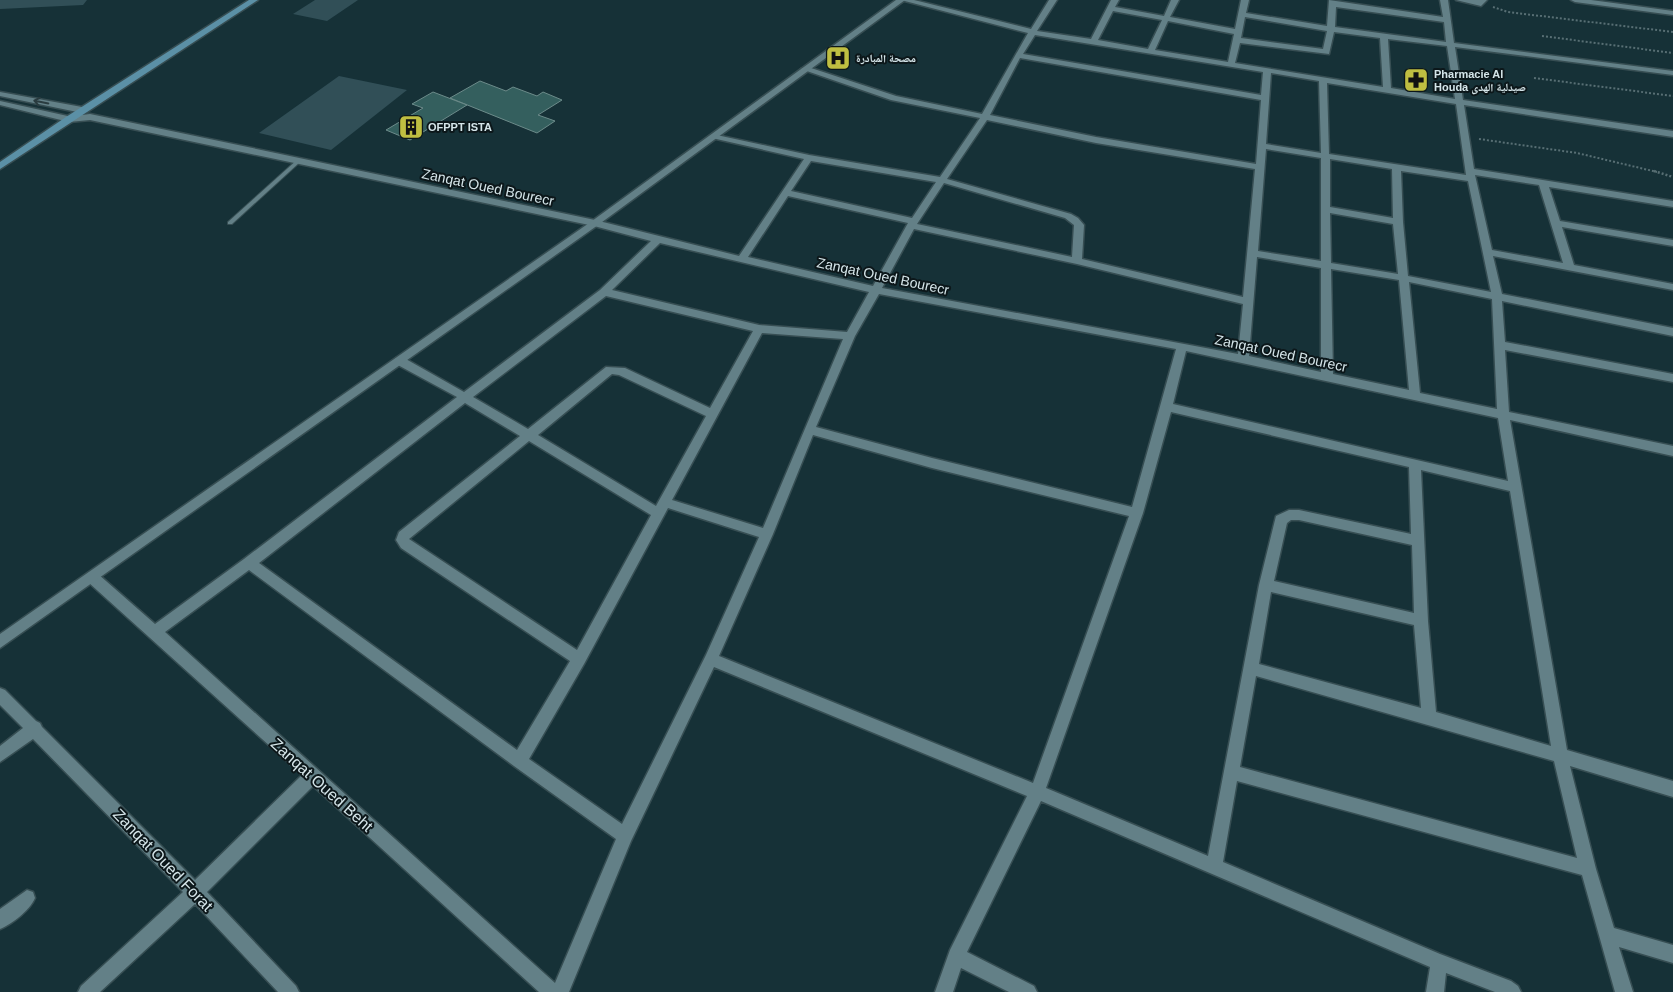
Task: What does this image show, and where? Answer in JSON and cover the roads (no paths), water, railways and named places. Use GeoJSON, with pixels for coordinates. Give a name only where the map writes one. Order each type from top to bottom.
{"type":"FeatureCollection","features":[{"type":"Feature","properties":{"kind":"main road"},"geometry":{"type":"LineString","coordinates":[[86,114],[254,0]]}},
{"type":"Feature","properties":{"kind":"main road"},"geometry":{"type":"LineString","coordinates":[[0,166],[69,118]]}},
{"type":"Feature","properties":{"kind":"street"},"geometry":{"type":"LineString","coordinates":[[0,642],[595,223],[901,0]]}},
{"type":"Feature","properties":{"kind":"street"},"geometry":{"type":"LineString","coordinates":[[906,0],[1032,32],[1460,102],[1673,134]]}},
{"type":"Feature","properties":{"kind":"street"},"geometry":{"type":"LineString","coordinates":[[560,992],[625,836],[711,659],[767,534],[850,336],[913,223],[985,117],[1018,55],[1053,0]]}},
{"type":"Feature","properties":{"kind":"street"},"geometry":{"type":"LineString","coordinates":[[1093,42],[1115,0]]}},
{"type":"Feature","properties":{"kind":"street"},"geometry":{"type":"LineString","coordinates":[[1150,52],[1175,0]]}},
{"type":"Feature","properties":{"kind":"street"},"geometry":{"type":"LineString","coordinates":[[1231,65],[1245,0]]}},
{"type":"Feature","properties":{"kind":"street"},"geometry":{"type":"LineString","coordinates":[[1444,0],[1471,175],[1497,296],[1503,414],[1560,756],[1588,869],[1624,992]]}},
{"type":"Feature","properties":{"kind":"street"},"geometry":{"type":"LineString","coordinates":[[1460,0],[1482,2]]}},
{"type":"Feature","properties":{"kind":"street"},"geometry":{"type":"LineString","coordinates":[[1575,0],[1673,13]]}},
{"type":"Feature","properties":{"kind":"street"},"geometry":{"type":"LineString","coordinates":[[1643,0],[1649,10]]}},
{"type":"Feature","properties":{"kind":"street"},"geometry":{"type":"LineString","coordinates":[[1110,8],[1323,53],[1328,51],[1333,2],[1447,20]]}},
{"type":"Feature","properties":{"kind":"street"},"geometry":{"type":"LineString","coordinates":[[1241,14],[1331,29],[1673,73]]}},
{"type":"Feature","properties":{"kind":"street"},"geometry":{"type":"LineString","coordinates":[[1384,36],[1388,90]]}},
{"type":"Feature","properties":{"kind":"street"},"geometry":{"type":"LineString","coordinates":[[1018,55],[1265,98]]}},
{"type":"Feature","properties":{"kind":"street"},"geometry":{"type":"LineString","coordinates":[[805,69],[894,98],[1096,140],[1260,167]]}},
{"type":"Feature","properties":{"kind":"street"},"geometry":{"type":"LineString","coordinates":[[1243,360],[1267,70]]}},
{"type":"Feature","properties":{"kind":"street"},"geometry":{"type":"LineString","coordinates":[[1323,79],[1326,155],[1327,377]]}},
{"type":"Feature","properties":{"kind":"street"},"geometry":{"type":"LineString","coordinates":[[0,94],[86,114]]}},
{"type":"Feature","properties":{"kind":"street","name":"Zanqat Oued Bourecr"},"geometry":{"type":"LineString","coordinates":[[0,103],[69,118],[86,114],[298,162],[595,223],[658,240],[876,290],[1182,346],[1673,451]]}},
{"type":"Feature","properties":{"kind":"street"},"geometry":{"type":"LineString","coordinates":[[715,136],[809,158],[942,180],[1076,220],[1079,225],[1077,261]]}},
{"type":"Feature","properties":{"kind":"street"},"geometry":{"type":"LineString","coordinates":[[1261,146],[1396,167],[1543,183],[1673,204]]}},
{"type":"Feature","properties":{"kind":"street"},"geometry":{"type":"LineString","coordinates":[[742,259],[809,158]]}},
{"type":"Feature","properties":{"kind":"street"},"geometry":{"type":"LineString","coordinates":[[1396,167],[1398,222],[1414,396]]}},
{"type":"Feature","properties":{"kind":"street"},"geometry":{"type":"LineString","coordinates":[[1543,183],[1570,269]]}},
{"type":"Feature","properties":{"kind":"street"},"geometry":{"type":"LineString","coordinates":[[786,193],[1248,302]]}},
{"type":"Feature","properties":{"kind":"street"},"geometry":{"type":"LineString","coordinates":[[1326,209],[1398,222]]}},
{"type":"Feature","properties":{"kind":"street"},"geometry":{"type":"LineString","coordinates":[[1556,223],[1673,243]]}},
{"type":"Feature","properties":{"kind":"street"},"geometry":{"type":"LineString","coordinates":[[155,632],[249,563],[604,292],[658,240]]}},
{"type":"Feature","properties":{"kind":"street"},"geometry":{"type":"LineString","coordinates":[[1487,252],[1673,287]]}},
{"type":"Feature","properties":{"kind":"street"},"geometry":{"type":"LineString","coordinates":[[1252,253],[1404,278],[1673,332]]}},
{"type":"Feature","properties":{"kind":"street"},"geometry":{"type":"LineString","coordinates":[[604,292],[760,329],[850,336]]}},
{"type":"Feature","properties":{"kind":"street"},"geometry":{"type":"LineString","coordinates":[[518,761],[580,659],[760,329]]}},
{"type":"Feature","properties":{"kind":"street"},"geometry":{"type":"LineString","coordinates":[[1500,345],[1673,378]]}},
{"type":"Feature","properties":{"kind":"street"},"geometry":{"type":"LineString","coordinates":[[944,992],[956,956],[1038,792],[1137,513],[1182,346]]}},
{"type":"Feature","properties":{"kind":"street"},"geometry":{"type":"LineString","coordinates":[[400,361],[661,508],[767,534]]}},
{"type":"Feature","properties":{"kind":"street"},"geometry":{"type":"LineString","coordinates":[[580,659],[402,540],[404,536],[605,373],[616,370],[712,414]]}},
{"type":"Feature","properties":{"kind":"street"},"geometry":{"type":"LineString","coordinates":[[1167,407],[1515,487]]}},
{"type":"Feature","properties":{"kind":"street"},"geometry":{"type":"LineString","coordinates":[[809,430],[932,464],[1137,513]]}},
{"type":"Feature","properties":{"kind":"street"},"geometry":{"type":"LineString","coordinates":[[1415,465],[1421,621],[1429,717]]}},
{"type":"Feature","properties":{"kind":"street"},"geometry":{"type":"LineString","coordinates":[[1214,866],[1266,586],[1281,520],[1289,515],[1299,516],[1418,541]]}},
{"type":"Feature","properties":{"kind":"street"},"geometry":{"type":"LineString","coordinates":[[249,563],[518,761],[625,836]]}},
{"type":"Feature","properties":{"kind":"street","name":"Zanqat Oued Beht"},"geometry":{"type":"LineString","coordinates":[[93,578],[552,992]]}},
{"type":"Feature","properties":{"kind":"street"},"geometry":{"type":"LineString","coordinates":[[1266,586],[1421,621]]}},
{"type":"Feature","properties":{"kind":"street"},"geometry":{"type":"LineString","coordinates":[[711,659],[1038,792],[1439,962],[1506,987],[1512,992]]}},
{"type":"Feature","properties":{"kind":"street"},"geometry":{"type":"LineString","coordinates":[[1251,668],[1429,717],[1673,789]]}},
{"type":"Feature","properties":{"kind":"street","name":"Zanqat Oued Forat"},"geometry":{"type":"LineString","coordinates":[[0,694],[195,892],[290,992]]}},
{"type":"Feature","properties":{"kind":"street"},"geometry":{"type":"LineString","coordinates":[[0,755],[35,728]]}},
{"type":"Feature","properties":{"kind":"street"},"geometry":{"type":"LineString","coordinates":[[1231,772],[1588,869]]}},
{"type":"Feature","properties":{"kind":"street"},"geometry":{"type":"LineString","coordinates":[[87,992],[195,892],[312,776]]}},
{"type":"Feature","properties":{"kind":"street"},"geometry":{"type":"LineString","coordinates":[[0,920],[27,898]]}},
{"type":"Feature","properties":{"kind":"street"},"geometry":{"type":"LineString","coordinates":[[1606,934],[1673,954]]}},
{"type":"Feature","properties":{"kind":"street"},"geometry":{"type":"LineString","coordinates":[[956,956],[1028,992]]}},
{"type":"Feature","properties":{"kind":"street"},"geometry":{"type":"LineString","coordinates":[[1435,992],[1439,962]]}},
{"type":"Feature","properties":{"kind":"lane"},"geometry":{"type":"LineString","coordinates":[[230,223],[298,162]]}},
{"type":"Feature","properties":{"kind":"place","name":"مصحة المبادرة"},"geometry":{"type":"Point","coordinates":[838,58]}},
{"type":"Feature","properties":{"kind":"place","name":"Pharmacie Al Houda صيدلية الهدى"},"geometry":{"type":"Point","coordinates":[1416,80]}},
{"type":"Feature","properties":{"kind":"place","name":"OFPPT ISTA"},"geometry":{"type":"Point","coordinates":[411,127]}}]}
